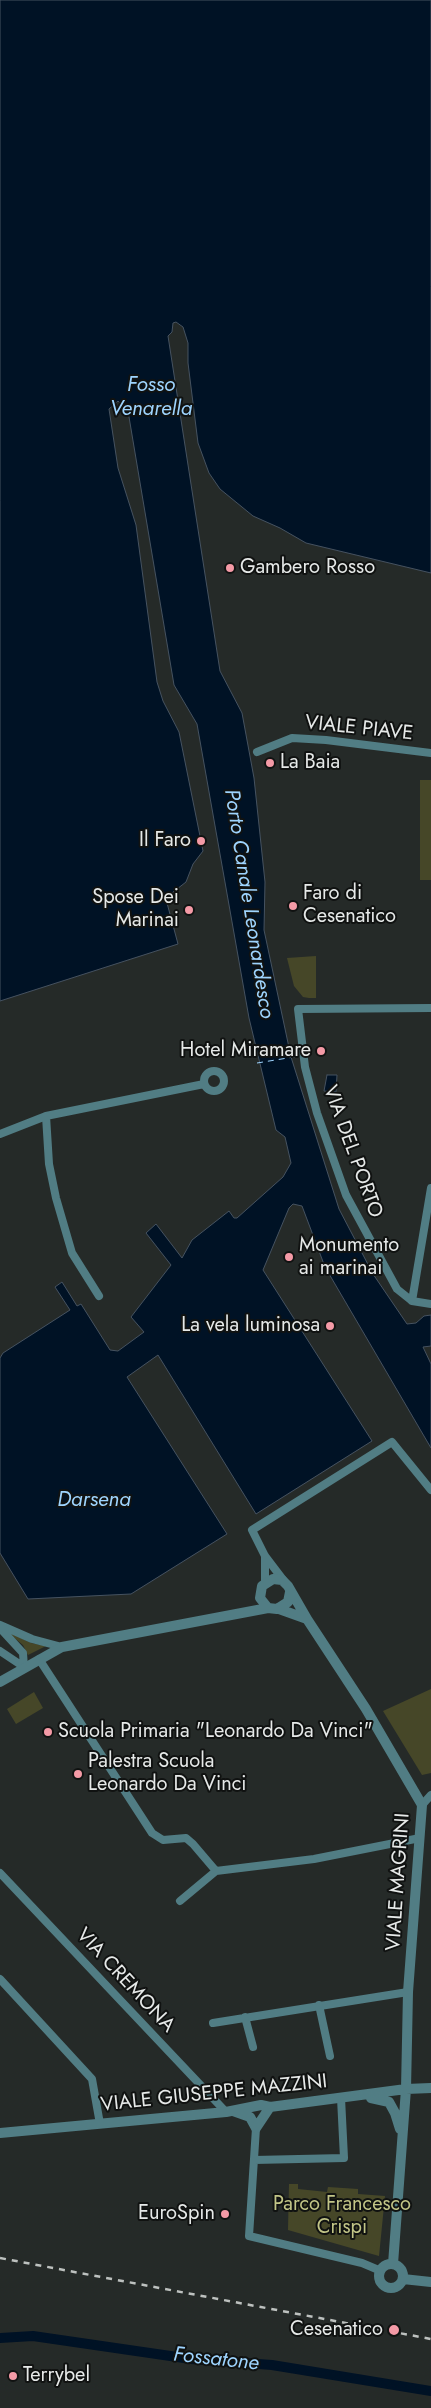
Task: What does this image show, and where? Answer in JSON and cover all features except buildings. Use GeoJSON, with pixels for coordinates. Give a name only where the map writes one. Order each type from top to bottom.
{"type":"FeatureCollection","features":[{"type":"Feature","properties":{"kind":"street","name":"VIALE PIAVE"},"geometry":{"type":"LineString","coordinates":[[257,752],[292,738],[326,740],[431,753]]}},
{"type":"Feature","properties":{"kind":"street","name":"VIA DEL PORTO"},"geometry":{"type":"LineString","coordinates":[[412,1301],[402,1295],[393,1282],[346,1195],[317,1113],[305,1067],[298,1009],[431,1008]]}},
{"type":"Feature","properties":{"kind":"street"},"geometry":{"type":"LineString","coordinates":[[0,1134],[46,1116],[204,1084]]}},
{"type":"Feature","properties":{"kind":"street"},"geometry":{"type":"LineString","coordinates":[[46,1116],[49,1164],[64,1225],[72,1252],[99,1296]]}},
{"type":"Feature","properties":{"kind":"street"},"geometry":{"type":"LineString","coordinates":[[431,1188],[412,1301],[431,1304]]}},
{"type":"Feature","properties":{"kind":"street"},"geometry":{"type":"LineString","coordinates":[[279,1609],[288,1602],[290,1592],[264,1556],[252,1530],[392,1442],[431,1490]]}},
{"type":"Feature","properties":{"kind":"street"},"geometry":{"type":"LineString","coordinates":[[264,1556],[265,1583]]}},
{"type":"Feature","properties":{"kind":"street"},"geometry":{"type":"LineString","coordinates":[[268,1608],[260,1598],[260,1590],[265,1583],[273,1579],[285,1583]]}},
{"type":"Feature","properties":{"kind":"street","name":"VIALE MAGRINI"},"geometry":{"type":"LineString","coordinates":[[290,1592],[366,1709],[422,1805],[408,1992],[406,2088],[393,2264]]}},
{"type":"Feature","properties":{"kind":"street"},"geometry":{"type":"LineString","coordinates":[[246,1612],[260,1598]]}},
{"type":"Feature","properties":{"kind":"street"},"geometry":{"type":"LineString","coordinates":[[0,1682],[39,1658],[62,1647],[268,1608],[279,1609],[307,1620]]}},
{"type":"Feature","properties":{"kind":"street"},"geometry":{"type":"LineString","coordinates":[[0,1627],[32,1639],[62,1647]]}},
{"type":"Feature","properties":{"kind":"street"},"geometry":{"type":"LineString","coordinates":[[0,1627],[23,1653],[24,1667]]}},
{"type":"Feature","properties":{"kind":"street"},"geometry":{"type":"LineString","coordinates":[[0,1650],[24,1667]]}},
{"type":"Feature","properties":{"kind":"street"},"geometry":{"type":"LineString","coordinates":[[39,1658],[152,1833],[163,1840],[186,1838],[216,1871]]}},
{"type":"Feature","properties":{"kind":"street"},"geometry":{"type":"LineString","coordinates":[[422,1805],[431,1795]]}},
{"type":"Feature","properties":{"kind":"street"},"geometry":{"type":"LineString","coordinates":[[180,1901],[216,1871],[314,1859],[420,1838]]}},
{"type":"Feature","properties":{"kind":"street","name":"VIA CREMONA"},"geometry":{"type":"LineString","coordinates":[[0,1873],[228,2111]]}},
{"type":"Feature","properties":{"kind":"street"},"geometry":{"type":"LineString","coordinates":[[0,1978],[92,2079],[100,2124]]}},
{"type":"Feature","properties":{"kind":"street"},"geometry":{"type":"LineString","coordinates":[[213,2023],[408,1992]]}},
{"type":"Feature","properties":{"kind":"street"},"geometry":{"type":"LineString","coordinates":[[320,2005],[330,2056]]}},
{"type":"Feature","properties":{"kind":"street"},"geometry":{"type":"LineString","coordinates":[[245,2017],[252,2047]]}},
{"type":"Feature","properties":{"kind":"street","name":"VIALE GIUSEPPE MAZZINI"},"geometry":{"type":"LineString","coordinates":[[0,2133],[228,2111],[260,2105],[270,2107],[355,2097],[406,2088],[431,2088]]}},
{"type":"Feature","properties":{"kind":"street"},"geometry":{"type":"LineString","coordinates":[[355,2097],[379,2098],[389,2102],[400,2128],[402,2144]]}},
{"type":"Feature","properties":{"kind":"street"},"geometry":{"type":"LineString","coordinates":[[254,2160],[344,2158],[341,2098]]}},
{"type":"Feature","properties":{"kind":"street"},"geometry":{"type":"LineString","coordinates":[[270,2107],[256,2128],[249,2236],[362,2263],[381,2271]]}},
{"type":"Feature","properties":{"kind":"street"},"geometry":{"type":"LineString","coordinates":[[228,2111],[250,2117],[256,2128]]}},
{"type":"Feature","properties":{"kind":"street"},"geometry":{"type":"LineString","coordinates":[[393,2264],[402,2271],[403,2279],[395,2288],[387,2288],[381,2283],[381,2271],[386,2266],[393,2264]]}},
{"type":"Feature","properties":{"kind":"street"},"geometry":{"type":"LineString","coordinates":[[403,2279],[431,2282]]}},
{"type":"Feature","properties":{"kind":"green space"},"geometry":{"type":"Polygon","coordinates":[[[420,780],[431,780],[431,880],[420,880],[420,780]]]}},
{"type":"Feature","properties":{"kind":"green space"},"geometry":{"type":"Polygon","coordinates":[[[316,956],[316,998],[303,997],[294,986],[287,958],[316,956]]]}},
{"type":"Feature","properties":{"kind":"green space"},"geometry":{"type":"Polygon","coordinates":[[[6,1631],[31,1643],[46,1646],[28,1655],[23,1645],[6,1631]]]}},
{"type":"Feature","properties":{"kind":"green space"},"geometry":{"type":"Polygon","coordinates":[[[431,1689],[431,1773],[422,1775],[383,1711],[431,1689]]]}},
{"type":"Feature","properties":{"kind":"green space"},"geometry":{"type":"Polygon","coordinates":[[[34,1692],[43,1708],[16,1724],[7,1709],[34,1692]]]}},
{"type":"Feature","properties":{"kind":"green space","name":"Parco Francesco Crispi"},"geometry":{"type":"Polygon","coordinates":[[[289,2184],[298,2184],[298,2189],[327,2192],[328,2187],[358,2189],[358,2194],[385,2196],[379,2256],[288,2230],[289,2184]]]}},
{"type":"Feature","properties":{"kind":"water"},"geometry":{"type":"Polygon","coordinates":[[[0,0],[431,0],[431,573],[306,543],[280,528],[253,516],[220,489],[209,473],[198,443],[188,363],[188,343],[183,327],[176,322],[173,323],[172,332],[168,336],[220,671],[242,713],[254,778],[265,882],[264,930],[291,1057],[339,1209],[373,1274],[407,1324],[416,1323],[424,1316],[431,1315],[431,1346],[423,1347],[431,1364],[431,1448],[325,1267],[302,1206],[293,1204],[289,1208],[263,1270],[372,1441],[256,1514],[158,1355],[127,1377],[227,1534],[131,1594],[28,1599],[0,1553],[0,1358],[3,1353],[70,1310],[55,1287],[62,1282],[77,1306],[81,1304],[110,1350],[118,1351],[144,1332],[131,1317],[171,1265],[146,1233],[156,1224],[182,1258],[192,1240],[229,1211],[234,1218],[237,1218],[283,1177],[291,1163],[285,1137],[276,1130],[249,1018],[197,724],[174,685],[128,411],[118,401],[109,409],[118,468],[136,525],[157,682],[163,701],[179,732],[203,851],[193,864],[186,882],[168,896],[167,903],[178,944],[0,1001],[0,0]]]}},
{"type":"Feature","properties":{"kind":"water"},"geometry":{"type":"Polygon","coordinates":[[[327,1075],[337,1075],[336,1092],[324,1091],[327,1075]]]}},
{"type":"Feature","properties":{"kind":"waterway","name":"Fossatone"},"geometry":{"type":"LineString","coordinates":[[0,2338],[33,2336],[191,2359],[272,2365],[431,2391]]}},
{"type":"Feature","properties":{"kind":"ferry route"},"geometry":{"type":"LineString","coordinates":[[257,1063],[300,1056]]}},
{"type":"Feature","properties":{"kind":"railway"},"geometry":{"type":"LineString","coordinates":[[0,2258],[431,2339]]}},
{"type":"Feature","properties":{"kind":"place","name":"Gambero Rosso"},"geometry":{"type":"Point","coordinates":[230,568]}},
{"type":"Feature","properties":{"kind":"place","name":"La Baia"},"geometry":{"type":"Point","coordinates":[270,763]}},
{"type":"Feature","properties":{"kind":"place","name":"Il Faro"},"geometry":{"type":"Point","coordinates":[201,841]}},
{"type":"Feature","properties":{"kind":"place","name":"Faro di Cesenatico"},"geometry":{"type":"Point","coordinates":[293,906]}},
{"type":"Feature","properties":{"kind":"place","name":"Spose Dei Marinai"},"geometry":{"type":"Point","coordinates":[189,910]}},
{"type":"Feature","properties":{"kind":"place","name":"Hotel Miramare"},"geometry":{"type":"Point","coordinates":[321,1051]}},
{"type":"Feature","properties":{"kind":"place","name":"Monumento ai marinai"},"geometry":{"type":"Point","coordinates":[289,1257]}},
{"type":"Feature","properties":{"kind":"place","name":"La vela luminosa"},"geometry":{"type":"Point","coordinates":[330,1326]}},
{"type":"Feature","properties":{"kind":"place","name":"Scuola Primaria \"Leonardo Da Vinci\""},"geometry":{"type":"Point","coordinates":[48,1732]}},
{"type":"Feature","properties":{"kind":"place","name":"Palestra Scuola Leonardo Da Vinci"},"geometry":{"type":"Point","coordinates":[78,1774]}},
{"type":"Feature","properties":{"kind":"place","name":"EuroSpin"},"geometry":{"type":"Point","coordinates":[225,2214]}},
{"type":"Feature","properties":{"kind":"place","name":"Cesenatico"},"geometry":{"type":"Point","coordinates":[394,2330]}},
{"type":"Feature","properties":{"kind":"place","name":"Terrybel"},"geometry":{"type":"Point","coordinates":[13,2376]}},
{"type":"Feature","properties":{"kind":"water label","name":"Fosso Venarella"},"geometry":{"type":"Point","coordinates":[151,398]}},
{"type":"Feature","properties":{"kind":"water label","name":"Porto Canale Leonardesco"},"geometry":{"type":"Point","coordinates":[248,904]}},
{"type":"Feature","properties":{"kind":"water label","name":"Darsena"},"geometry":{"type":"Point","coordinates":[94,1501]}}]}
